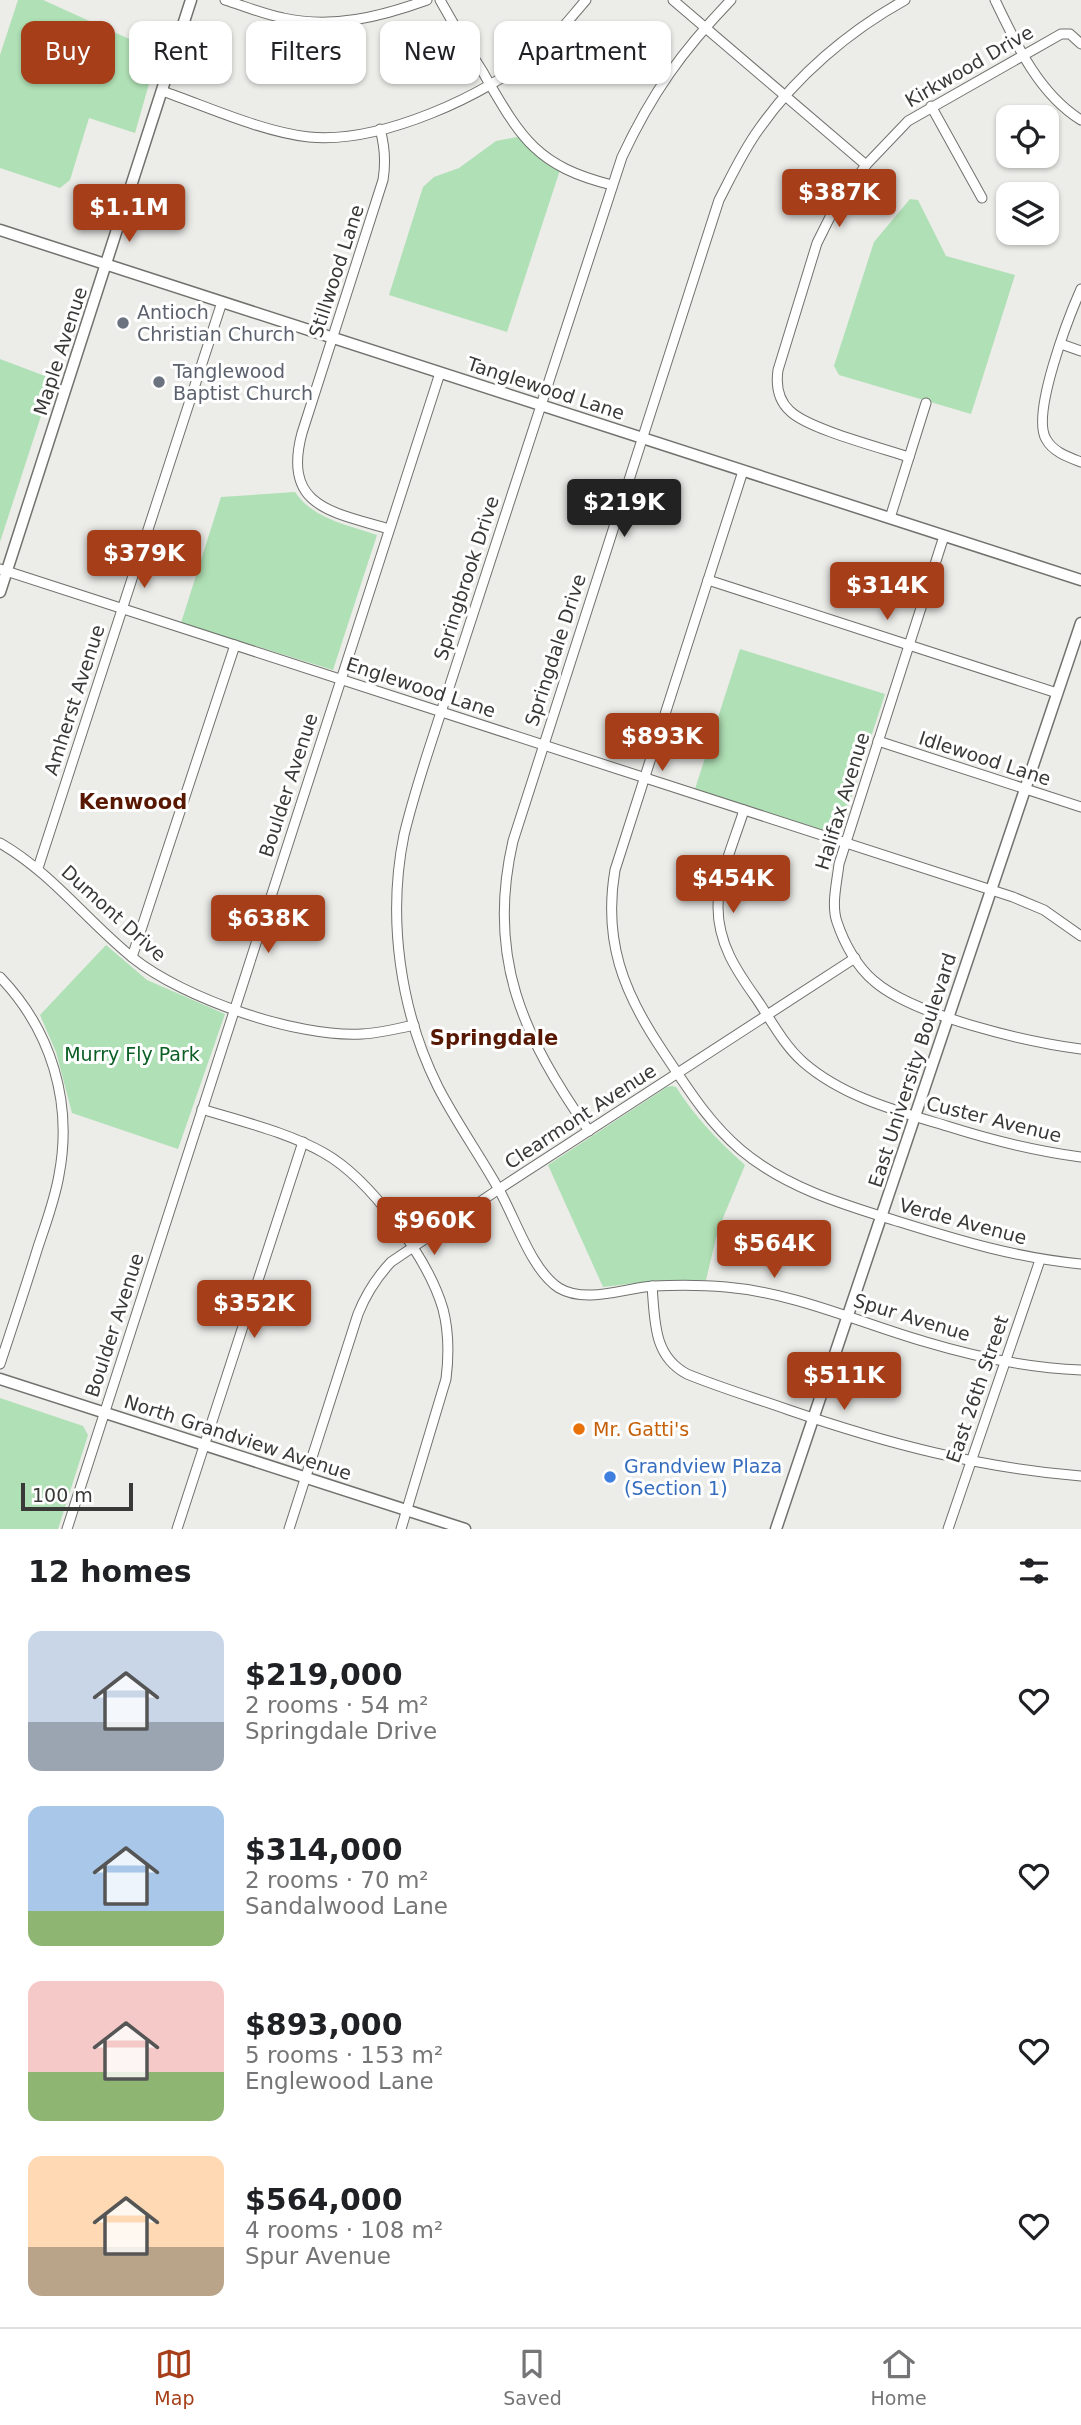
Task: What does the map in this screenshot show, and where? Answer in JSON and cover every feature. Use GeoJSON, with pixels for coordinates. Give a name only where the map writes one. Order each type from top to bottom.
{"type":"FeatureCollection","features":[{"type":"Feature","properties":{"kind":"main road","name":"Maple Avenue"},"geometry":{"type":"LineString","coordinates":[[0,592],[3,570],[191,0]]}},
{"type":"Feature","properties":{"kind":"main road","name":"Tanglewood Lane"},"geometry":{"type":"LineString","coordinates":[[0,230],[1081,580]]}},
{"type":"Feature","properties":{"kind":"main road","name":"East University Boulevard"},"geometry":{"type":"LineString","coordinates":[[776,1529],[1081,622]]}},
{"type":"Feature","properties":{"kind":"main road","name":"North Grandview Avenue"},"geometry":{"type":"LineString","coordinates":[[0,1379],[465,1529]]}},
{"type":"Feature","properties":{"kind":"street"},"geometry":{"type":"LineString","coordinates":[[225,0],[280,18],[304,22],[332,22],[374,17],[427,0]]}},
{"type":"Feature","properties":{"kind":"street"},"geometry":{"type":"LineString","coordinates":[[440,0],[517,130],[540,153],[567,170],[612,185]]}},
{"type":"Feature","properties":{"kind":"street"},"geometry":{"type":"LineString","coordinates":[[162,90],[289,134],[334,138],[380,129],[442,109],[490,85],[542,49],[586,0]]}},
{"type":"Feature","properties":{"kind":"street"},"geometry":{"type":"LineString","coordinates":[[673,0],[866,165]]}},
{"type":"Feature","properties":{"kind":"street","name":"Springbrook Drive"},"geometry":{"type":"LineString","coordinates":[[499,1189],[438,1086],[414,1025],[397,935],[398,888],[404,836],[441,712],[612,185],[641,118],[665,77],[731,0]]}},
{"type":"Feature","properties":{"kind":"street","name":"Springdale Drive"},"geometry":{"type":"LineString","coordinates":[[589,1131],[550,1071],[526,1024],[510,970],[504,936],[503,906],[508,862],[543,745],[719,200],[739,160],[760,127],[786,96],[848,37],[905,0]]}},
{"type":"Feature","properties":{"kind":"street"},"geometry":{"type":"LineString","coordinates":[[995,0],[1024,55],[1054,98],[1081,120]]}},
{"type":"Feature","properties":{"kind":"street","name":"Kirkwood Drive"},"geometry":{"type":"LineString","coordinates":[[909,457],[834,432],[796,416],[785,405],[777,381],[785,343],[817,243],[834,209],[866,165],[908,121],[1061,34],[1070,34],[1081,44]]}},
{"type":"Feature","properties":{"kind":"street"},"geometry":{"type":"LineString","coordinates":[[932,106],[982,198]]}},
{"type":"Feature","properties":{"kind":"street","name":"Stillwood Lane"},"geometry":{"type":"LineString","coordinates":[[380,129],[386,155],[383,180],[302,433],[296,454],[296,472],[304,489],[318,503],[389,530]]}},
{"type":"Feature","properties":{"kind":"street"},"geometry":{"type":"LineString","coordinates":[[1081,289],[1043,403],[1041,424],[1050,445],[1081,462]]}},
{"type":"Feature","properties":{"kind":"street","name":"Amherst Avenue"},"geometry":{"type":"LineString","coordinates":[[38,868],[222,302]]}},
{"type":"Feature","properties":{"kind":"street"},"geometry":{"type":"LineString","coordinates":[[1061,344],[1081,351]]}},
{"type":"Feature","properties":{"kind":"street","name":"Boulder Avenue"},"geometry":{"type":"LineString","coordinates":[[67,1529],[440,373]]}},
{"type":"Feature","properties":{"kind":"street"},"geometry":{"type":"LineString","coordinates":[[890,518],[926,403]]}},
{"type":"Feature","properties":{"kind":"street","name":"Verde Avenue"},"geometry":{"type":"LineString","coordinates":[[743,471],[615,870],[611,891],[611,924],[618,962],[629,993],[656,1041],[704,1112],[741,1150],[778,1176],[818,1195],[982,1248],[1040,1260],[1081,1264]]}},
{"type":"Feature","properties":{"kind":"street","name":"Halifax Avenue"},"geometry":{"type":"LineString","coordinates":[[944,536],[846,843],[835,892],[836,920],[863,970],[881,987],[904,1000],[949,1018],[1026,1040],[1081,1049]]}},
{"type":"Feature","properties":{"kind":"street","name":"Englewood Lane"},"geometry":{"type":"LineString","coordinates":[[3,570],[991,890],[1044,910],[1081,936]]}},
{"type":"Feature","properties":{"kind":"street"},"geometry":{"type":"LineString","coordinates":[[708,580],[1057,693]]}},
{"type":"Feature","properties":{"kind":"street"},"geometry":{"type":"LineString","coordinates":[[132,957],[235,645]]}},
{"type":"Feature","properties":{"kind":"street","name":"Idlewood Lane"},"geometry":{"type":"LineString","coordinates":[[878,741],[1081,807]]}},
{"type":"Feature","properties":{"kind":"street","name":"Custer Avenue"},"geometry":{"type":"LineString","coordinates":[[744,810],[720,890],[719,925],[732,962],[791,1050],[833,1084],[915,1117],[1040,1152],[1081,1157]]}},
{"type":"Feature","properties":{"kind":"street","name":"Dumont Drive"},"geometry":{"type":"LineString","coordinates":[[0,844],[38,868],[132,957],[157,975],[200,998],[289,1025],[335,1033],[386,1031],[414,1025]]}},
{"type":"Feature","properties":{"kind":"street","name":"Clearmont Avenue"},"geometry":{"type":"LineString","coordinates":[[289,1529],[366,1295],[391,1262],[855,958]]}},
{"type":"Feature","properties":{"kind":"street"},"geometry":{"type":"LineString","coordinates":[[0,977],[27,1010],[49,1053],[61,1096],[64,1136],[54,1197],[0,1364]]}},
{"type":"Feature","properties":{"kind":"street"},"geometry":{"type":"LineString","coordinates":[[202,1109],[303,1142],[337,1161],[365,1185],[412,1247],[432,1283],[443,1309],[448,1361],[443,1392],[401,1529]]}},
{"type":"Feature","properties":{"kind":"street"},"geometry":{"type":"LineString","coordinates":[[177,1529],[303,1142]]}},
{"type":"Feature","properties":{"kind":"street","name":"Spur Avenue"},"geometry":{"type":"LineString","coordinates":[[499,1189],[544,1273],[559,1288],[573,1293],[652,1286],[726,1287],[787,1297],[925,1342],[1005,1362],[1081,1370]]}},
{"type":"Feature","properties":{"kind":"street","name":"East 26th Street"},"geometry":{"type":"LineString","coordinates":[[948,1529],[1040,1260]]}},
{"type":"Feature","properties":{"kind":"street"},"geometry":{"type":"LineString","coordinates":[[652,1286],[660,1344],[665,1356],[673,1365],[710,1383],[898,1445],[971,1462],[1081,1476]]}},
{"type":"Feature","properties":{"kind":"green space"},"geometry":{"type":"Polygon","coordinates":[[[18,0],[43,0],[89,21],[21,21],[21,84],[115,84],[115,33],[129,39],[129,84],[149,84],[135,133],[89,118],[70,180],[60,188],[0,168],[0,55],[18,0]]]}},
{"type":"Feature","properties":{"kind":"green space"},"geometry":{"type":"Polygon","coordinates":[[[522,136],[561,167],[507,332],[389,295],[423,187],[434,177],[459,168],[496,141],[522,136]]]}},
{"type":"Feature","properties":{"kind":"green space"},"geometry":{"type":"Polygon","coordinates":[[[910,199],[918,200],[946,256],[1015,275],[971,414],[839,375],[834,366],[874,242],[910,199]]]}},
{"type":"Feature","properties":{"kind":"green space"},"geometry":{"type":"Polygon","coordinates":[[[0,359],[53,379],[0,542],[0,359]]]}},
{"type":"Feature","properties":{"kind":"green space"},"geometry":{"type":"Polygon","coordinates":[[[295,492],[311,509],[321,515],[377,535],[333,670],[181,623],[221,497],[295,492]]]}},
{"type":"Feature","properties":{"kind":"green space"},"geometry":{"type":"Polygon","coordinates":[[[740,649],[885,694],[839,835],[695,789],[740,649]]]}},
{"type":"Feature","properties":{"kind":"green space","name":"Murry Fly Park"},"geometry":{"type":"Polygon","coordinates":[[[106,945],[147,980],[225,1014],[178,1149],[72,1113],[56,1052],[40,1015],[106,945]]]}},
{"type":"Feature","properties":{"kind":"green space"},"geometry":{"type":"Polygon","coordinates":[[[672,1086],[676,1087],[708,1128],[745,1165],[718,1230],[706,1280],[603,1287],[548,1165],[672,1086]]]}},
{"type":"Feature","properties":{"kind":"green space"},"geometry":{"type":"Polygon","coordinates":[[[0,1398],[83,1426],[88,1435],[58,1529],[0,1529],[0,1398]]]}},
{"type":"Feature","properties":{"kind":"place","name":"Antioch Christian Church"},"geometry":{"type":"Point","coordinates":[123,323]}},
{"type":"Feature","properties":{"kind":"place","name":"Tanglewood Baptist Church"},"geometry":{"type":"Point","coordinates":[159,382]}},
{"type":"Feature","properties":{"kind":"place","name":"Mr. Gatti's"},"geometry":{"type":"Point","coordinates":[579,1429]}},
{"type":"Feature","properties":{"kind":"place","name":"Grandview Plaza (Section 1)"},"geometry":{"type":"Point","coordinates":[610,1477]}},
{"type":"Feature","properties":{"kind":"district","name":"Kenwood"},"geometry":{"type":"Point","coordinates":[133,802]}},
{"type":"Feature","properties":{"kind":"district","name":"Springdale"},"geometry":{"type":"Point","coordinates":[494,1038]}}]}
